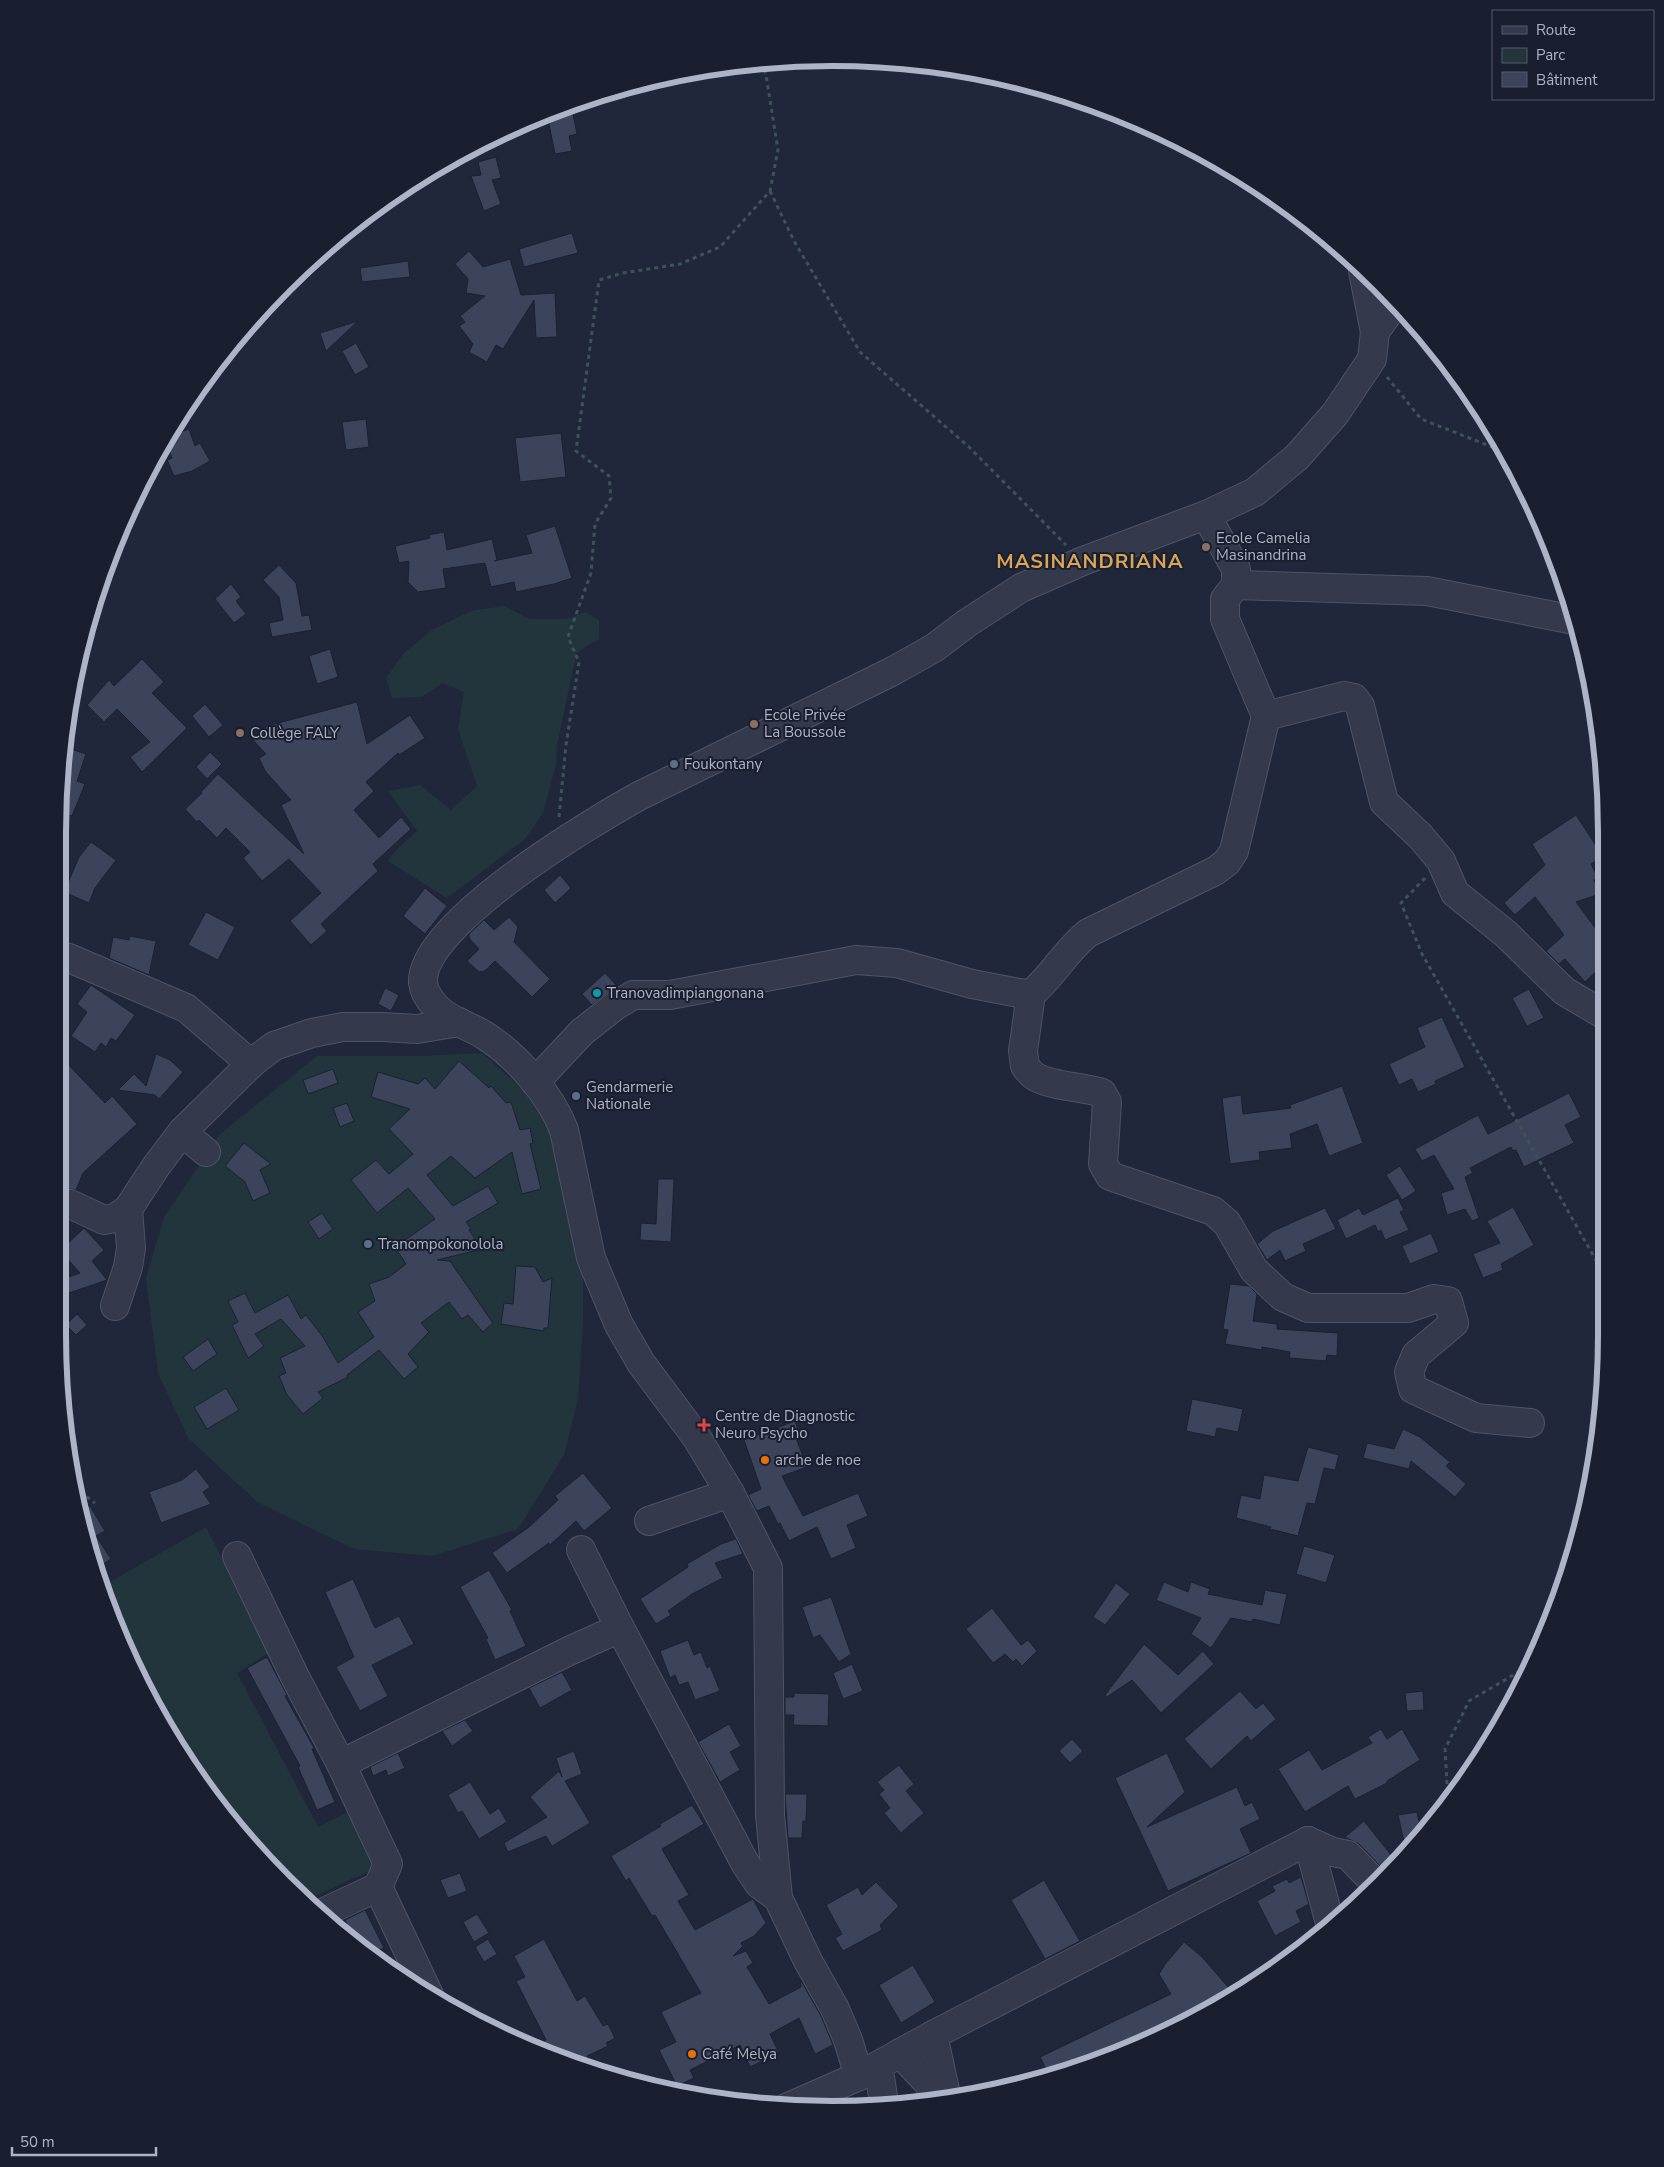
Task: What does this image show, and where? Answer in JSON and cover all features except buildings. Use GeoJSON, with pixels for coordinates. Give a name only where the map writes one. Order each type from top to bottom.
{"type":"FeatureCollection","features":[{"type":"Feature","properties":{"kind":"street"},"geometry":{"type":"LineString","coordinates":[[1365,283],[1373,346]]}},
{"type":"Feature","properties":{"kind":"street"},"geometry":{"type":"LineString","coordinates":[[932,2094],[930,2085],[879,2065],[848,2040],[778,1898],[770,1815],[768,1568],[730,1493],[697,1438],[641,1363],[619,1325],[591,1258],[564,1130],[556,1111],[535,1082],[500,1047],[484,1035],[440,1010],[427,996],[423,984],[424,970],[433,951],[460,922],[556,845],[639,796],[934,648],[967,622],[1021,588],[1083,561],[1206,515],[1255,492],[1297,457],[1335,414],[1391,310]]}},
{"type":"Feature","properties":{"kind":"street"},"geometry":{"type":"LineString","coordinates":[[535,1082],[582,1032],[615,1006],[633,996],[670,995],[856,960],[897,963],[972,984],[1031,994],[1040,987],[1076,942],[1088,933],[1177,890],[1228,862],[1234,851],[1266,716],[1225,619],[1225,599],[1236,585],[1236,569],[1206,515]]}},
{"type":"Feature","properties":{"kind":"street"},"geometry":{"type":"LineString","coordinates":[[1236,585],[1427,590],[1567,619]]}},
{"type":"Feature","properties":{"kind":"street"},"geometry":{"type":"LineString","coordinates":[[1266,716],[1344,696],[1354,698],[1360,706],[1384,802],[1421,837],[1441,861],[1455,893],[1506,934],[1564,991],[1598,1011]]}},
{"type":"Feature","properties":{"kind":"street"},"geometry":{"type":"LineString","coordinates":[[66,958],[186,1008],[243,1057],[254,1062]]}},
{"type":"Feature","properties":{"kind":"street"},"geometry":{"type":"LineString","coordinates":[[1031,994],[1023,1051],[1025,1066],[1036,1078],[1075,1087],[1089,1088],[1102,1093],[1106,1102],[1103,1164],[1110,1176],[1213,1211],[1227,1223],[1254,1270],[1284,1297],[1308,1308],[1408,1308],[1434,1299],[1448,1301],[1454,1323],[1416,1356],[1409,1372],[1413,1389],[1476,1418],[1530,1423]]}},
{"type":"Feature","properties":{"kind":"street"},"geometry":{"type":"LineString","coordinates":[[66,1204],[70,1204],[104,1220],[115,1218],[128,1209],[156,1165],[182,1132],[254,1062],[274,1046],[312,1033],[343,1028],[382,1027],[417,1029],[459,1022]]}},
{"type":"Feature","properties":{"kind":"street"},"geometry":{"type":"LineString","coordinates":[[182,1132],[206,1152]]}},
{"type":"Feature","properties":{"kind":"street"},"geometry":{"type":"LineString","coordinates":[[115,1306],[128,1267],[131,1248],[128,1209]]}},
{"type":"Feature","properties":{"kind":"street"},"geometry":{"type":"LineString","coordinates":[[649,1521],[730,1493]]}},
{"type":"Feature","properties":{"kind":"street"},"geometry":{"type":"LineString","coordinates":[[581,1550],[620,1628],[745,1863],[759,1884],[778,1898]]}},
{"type":"Feature","properties":{"kind":"street"},"geometry":{"type":"LineString","coordinates":[[237,1556],[295,1677],[341,1764],[388,1864],[378,1887],[327,1911]]}},
{"type":"Feature","properties":{"kind":"street"},"geometry":{"type":"LineString","coordinates":[[341,1764],[569,1651],[620,1628]]}},
{"type":"Feature","properties":{"kind":"street"},"geometry":{"type":"LineString","coordinates":[[1308,1841],[1333,1852],[1348,1855],[1371,1878]]}},
{"type":"Feature","properties":{"kind":"street"},"geometry":{"type":"LineString","coordinates":[[1308,1841],[1329,1918]]}},
{"type":"Feature","properties":{"kind":"street"},"geometry":{"type":"LineString","coordinates":[[804,2100],[879,2065],[933,2035],[1308,1841]]}},
{"type":"Feature","properties":{"kind":"street"},"geometry":{"type":"LineString","coordinates":[[378,1887],[422,1981]]}},
{"type":"Feature","properties":{"kind":"street"},"geometry":{"type":"LineString","coordinates":[[933,2035],[945,2092]]}},
{"type":"Feature","properties":{"kind":"street"},"geometry":{"type":"LineString","coordinates":[[879,2065],[884,2099]]}},
{"type":"Feature","properties":{"kind":"path"},"geometry":{"type":"LineString","coordinates":[[556,845],[566,745],[579,662],[568,637],[591,573],[595,524],[611,498],[608,476],[576,451],[599,280],[623,273],[680,264],[720,247],[770,191],[778,150],[764,70]]}},
{"type":"Feature","properties":{"kind":"path"},"geometry":{"type":"LineString","coordinates":[[770,191],[794,241],[860,352],[969,447],[1083,561]]}},
{"type":"Feature","properties":{"kind":"path"},"geometry":{"type":"LineString","coordinates":[[1373,346],[1422,419],[1494,448]]}},
{"type":"Feature","properties":{"kind":"path"},"geometry":{"type":"LineString","coordinates":[[1441,861],[1401,902],[1422,954],[1598,1264]]}},
{"type":"Feature","properties":{"kind":"path"},"geometry":{"type":"LineString","coordinates":[[84,1496],[95,1503]]}},
{"type":"Feature","properties":{"kind":"path"},"geometry":{"type":"LineString","coordinates":[[1447,1790],[1445,1749],[1469,1700],[1520,1671]]}},
{"type":"Feature","properties":{"kind":"green space"},"geometry":{"type":"Polygon","coordinates":[[[504,606],[529,619],[567,619],[585,612],[599,620],[599,639],[577,652],[557,744],[556,764],[543,813],[525,839],[447,898],[388,861],[395,851],[417,831],[388,791],[420,785],[451,810],[477,786],[458,729],[464,692],[443,683],[421,697],[392,698],[386,678],[404,653],[432,630],[471,611],[504,606]]]}},
{"type":"Feature","properties":{"kind":"green space"},"geometry":{"type":"Polygon","coordinates":[[[482,1053],[530,1096],[566,1161],[583,1246],[583,1322],[578,1398],[564,1455],[518,1529],[432,1556],[354,1549],[257,1502],[188,1438],[158,1373],[146,1278],[164,1217],[220,1134],[317,1056],[423,1056],[482,1053]]]}},
{"type":"Feature","properties":{"kind":"green space"},"geometry":{"type":"Polygon","coordinates":[[[206,1527],[270,1652],[237,1673],[318,1827],[348,1812],[373,1869],[313,1897],[256,1840],[224,1801],[195,1760],[169,1718],[145,1674],[108,1583],[206,1527]]]}},
{"type":"Feature","properties":{"kind":"place","name":"Ecole Camelia Masinandrina"},"geometry":{"type":"Point","coordinates":[1206,547]}},
{"type":"Feature","properties":{"kind":"place","name":"Ecole Privée La Boussole"},"geometry":{"type":"Point","coordinates":[754,724]}},
{"type":"Feature","properties":{"kind":"place","name":"Collège FALY"},"geometry":{"type":"Point","coordinates":[240,733]}},
{"type":"Feature","properties":{"kind":"place","name":"Foukontany"},"geometry":{"type":"Point","coordinates":[674,764]}},
{"type":"Feature","properties":{"kind":"place","name":"Tranovadimpiangonana"},"geometry":{"type":"Point","coordinates":[597,993]}},
{"type":"Feature","properties":{"kind":"place","name":"Gendarmerie Nationale"},"geometry":{"type":"Point","coordinates":[576,1096]}},
{"type":"Feature","properties":{"kind":"place","name":"Tranompokonolola"},"geometry":{"type":"Point","coordinates":[368,1244]}},
{"type":"Feature","properties":{"kind":"place","name":"Centre de Diagnostic Neuro Psycho"},"geometry":{"type":"Point","coordinates":[704,1425]}},
{"type":"Feature","properties":{"kind":"place","name":"arche de noe"},"geometry":{"type":"Point","coordinates":[765,1460]}},
{"type":"Feature","properties":{"kind":"place","name":"Café Melya"},"geometry":{"type":"Point","coordinates":[692,2054]}},
{"type":"Feature","properties":{"kind":"district","name":"MASINANDRIANA"},"geometry":{"type":"Point","coordinates":[1090,561]}}]}
